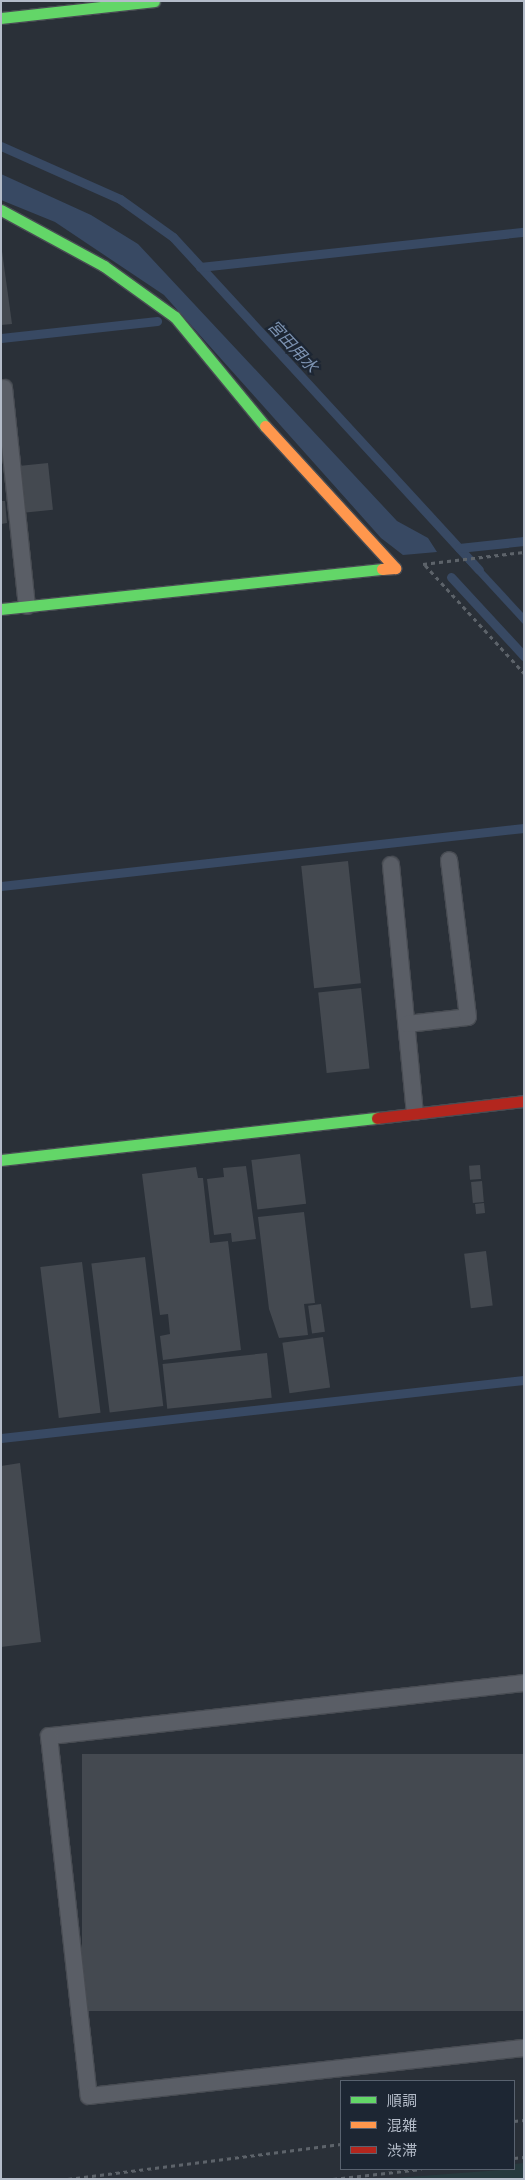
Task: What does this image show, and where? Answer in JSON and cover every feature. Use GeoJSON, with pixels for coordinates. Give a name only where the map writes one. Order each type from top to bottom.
{"type":"FeatureCollection","features":[{"type":"Feature","properties":{"kind":"street"},"geometry":{"type":"LineString","coordinates":[[1,18],[154,1]]}},
{"type":"Feature","properties":{"kind":"street"},"geometry":{"type":"LineString","coordinates":[[1,210],[104,266],[175,317],[308,477],[395,568],[1,609]]}},
{"type":"Feature","properties":{"kind":"street"},"geometry":{"type":"LineString","coordinates":[[1,1160],[524,1101]]}},
{"type":"Feature","properties":{"kind":"lane"},"geometry":{"type":"LineString","coordinates":[[4,388],[27,606]]}},
{"type":"Feature","properties":{"kind":"lane"},"geometry":{"type":"LineString","coordinates":[[406,1024],[468,1017],[450,860]]}},
{"type":"Feature","properties":{"kind":"lane"},"geometry":{"type":"LineString","coordinates":[[391,865],[415,1112]]}},
{"type":"Feature","properties":{"kind":"lane"},"geometry":{"type":"LineString","coordinates":[[524,1683],[49,1736],[89,2096],[524,2048]]}},
{"type":"Feature","properties":{"kind":"path"},"geometry":{"type":"LineString","coordinates":[[457,560],[524,552]]}},
{"type":"Feature","properties":{"kind":"path"},"geometry":{"type":"LineString","coordinates":[[424,564],[524,673]]}},
{"type":"Feature","properties":{"kind":"path"},"geometry":{"type":"LineString","coordinates":[[68,2179],[340,2144]]}},
{"type":"Feature","properties":{"kind":"path"},"geometry":{"type":"LineString","coordinates":[[333,2179],[412,2170]]}},
{"type":"Feature","properties":{"kind":"green space"},"geometry":{"type":"Polygon","coordinates":[[[524,2163],[524,2179],[382,2179],[515,2170],[515,2164],[524,2163]]]}},
{"type":"Feature","properties":{"kind":"water"},"geometry":{"type":"Polygon","coordinates":[[[1,174],[91,215],[138,244],[397,521],[428,538],[437,552],[403,555],[381,538],[164,295],[55,222],[1,200],[1,174]]]}},
{"type":"Feature","properties":{"kind":"water"},"geometry":{"type":"Polygon","coordinates":[[[475,561],[524,614],[524,625],[466,562],[475,561]]]}},
{"type":"Feature","properties":{"kind":"building"},"geometry":{"type":"Polygon","coordinates":[[[1,244],[12,324],[1,325],[1,244]]]}},
{"type":"Feature","properties":{"kind":"building"},"geometry":{"type":"Polygon","coordinates":[[[48,463],[53,510],[26,513],[21,466],[48,463]]]}},
{"type":"Feature","properties":{"kind":"building"},"geometry":{"type":"Polygon","coordinates":[[[1,501],[5,501],[7,523],[1,524],[1,501]]]}},
{"type":"Feature","properties":{"kind":"building"},"geometry":{"type":"Polygon","coordinates":[[[348,861],[361,983],[314,988],[301,866],[348,861]]]}},
{"type":"Feature","properties":{"kind":"building"},"geometry":{"type":"Polygon","coordinates":[[[361,988],[369,1069],[327,1073],[318,992],[361,988]]]}},
{"type":"Feature","properties":{"kind":"building"},"geometry":{"type":"Polygon","coordinates":[[[300,1154],[306,1204],[257,1210],[251,1160],[300,1154]]]}},
{"type":"Feature","properties":{"kind":"building"},"geometry":{"type":"Polygon","coordinates":[[[480,1165],[481,1179],[470,1180],[469,1166],[480,1165]]]}},
{"type":"Feature","properties":{"kind":"building"},"geometry":{"type":"Polygon","coordinates":[[[246,1166],[256,1239],[232,1242],[231,1233],[214,1235],[207,1179],[224,1177],[223,1168],[246,1166]]]}},
{"type":"Feature","properties":{"kind":"building"},"geometry":{"type":"Polygon","coordinates":[[[196,1167],[198,1178],[203,1178],[210,1243],[228,1241],[241,1350],[163,1360],[160,1336],[170,1334],[168,1314],[160,1315],[142,1174],[196,1167]]]}},
{"type":"Feature","properties":{"kind":"building"},"geometry":{"type":"Polygon","coordinates":[[[482,1181],[484,1202],[473,1203],[471,1182],[482,1181]]]}},
{"type":"Feature","properties":{"kind":"building"},"geometry":{"type":"Polygon","coordinates":[[[484,1203],[485,1213],[476,1214],[475,1204],[484,1203]]]}},
{"type":"Feature","properties":{"kind":"building"},"geometry":{"type":"Polygon","coordinates":[[[304,1212],[315,1303],[304,1304],[308,1335],[279,1338],[269,1309],[258,1217],[304,1212]]]}},
{"type":"Feature","properties":{"kind":"building"},"geometry":{"type":"Polygon","coordinates":[[[486,1251],[493,1306],[471,1308],[464,1254],[486,1251]]]}},
{"type":"Feature","properties":{"kind":"building"},"geometry":{"type":"Polygon","coordinates":[[[145,1257],[163,1406],[110,1412],[91,1264],[145,1257]]]}},
{"type":"Feature","properties":{"kind":"building"},"geometry":{"type":"Polygon","coordinates":[[[82,1262],[101,1413],[59,1418],[40,1267],[82,1262]]]}},
{"type":"Feature","properties":{"kind":"building"},"geometry":{"type":"Polygon","coordinates":[[[321,1304],[325,1332],[312,1334],[308,1306],[321,1304]]]}},
{"type":"Feature","properties":{"kind":"building"},"geometry":{"type":"Polygon","coordinates":[[[323,1337],[330,1388],[289,1393],[282,1343],[323,1337]]]}},
{"type":"Feature","properties":{"kind":"building"},"geometry":{"type":"Polygon","coordinates":[[[267,1353],[272,1398],[167,1409],[163,1364],[267,1353]]]}},
{"type":"Feature","properties":{"kind":"building"},"geometry":{"type":"Polygon","coordinates":[[[20,1463],[41,1642],[1,1647],[1,1466],[20,1463]]]}},
{"type":"Feature","properties":{"kind":"building"},"geometry":{"type":"Polygon","coordinates":[[[82,1754],[524,1754],[524,2011],[82,2011],[82,1754]]]}},
{"type":"Feature","properties":{"kind":"waterway","name":"宮田用水"},"geometry":{"type":"LineString","coordinates":[[1,146],[120,199],[173,237],[479,570]]}},
{"type":"Feature","properties":{"kind":"waterway"},"geometry":{"type":"LineString","coordinates":[[200,267],[524,232]]}},
{"type":"Feature","properties":{"kind":"waterway"},"geometry":{"type":"LineString","coordinates":[[1,338],[157,321]]}},
{"type":"Feature","properties":{"kind":"waterway"},"geometry":{"type":"LineString","coordinates":[[459,548],[524,541]]}},
{"type":"Feature","properties":{"kind":"waterway"},"geometry":{"type":"LineString","coordinates":[[451,577],[524,656]]}},
{"type":"Feature","properties":{"kind":"waterway"},"geometry":{"type":"LineString","coordinates":[[1,886],[524,828]]}},
{"type":"Feature","properties":{"kind":"waterway"},"geometry":{"type":"LineString","coordinates":[[1,1438],[524,1380]]}},
{"type":"Feature","properties":{"kind":"traffic: fast"},"geometry":{"type":"LineString","coordinates":[[1,18],[154,1]]}},
{"type":"Feature","properties":{"kind":"traffic: fast"},"geometry":{"type":"LineString","coordinates":[[1,210],[104,266],[175,317],[265,426]]}},
{"type":"Feature","properties":{"kind":"traffic: fast"},"geometry":{"type":"LineString","coordinates":[[1,609],[382,569]]}},
{"type":"Feature","properties":{"kind":"traffic: fast"},"geometry":{"type":"LineString","coordinates":[[1,1160],[377,1118]]}},
{"type":"Feature","properties":{"kind":"traffic: slow"},"geometry":{"type":"LineString","coordinates":[[265,426],[395,568],[382,569]]}},
{"type":"Feature","properties":{"kind":"traffic: jam"},"geometry":{"type":"LineString","coordinates":[[377,1118],[524,1101]]}}]}
